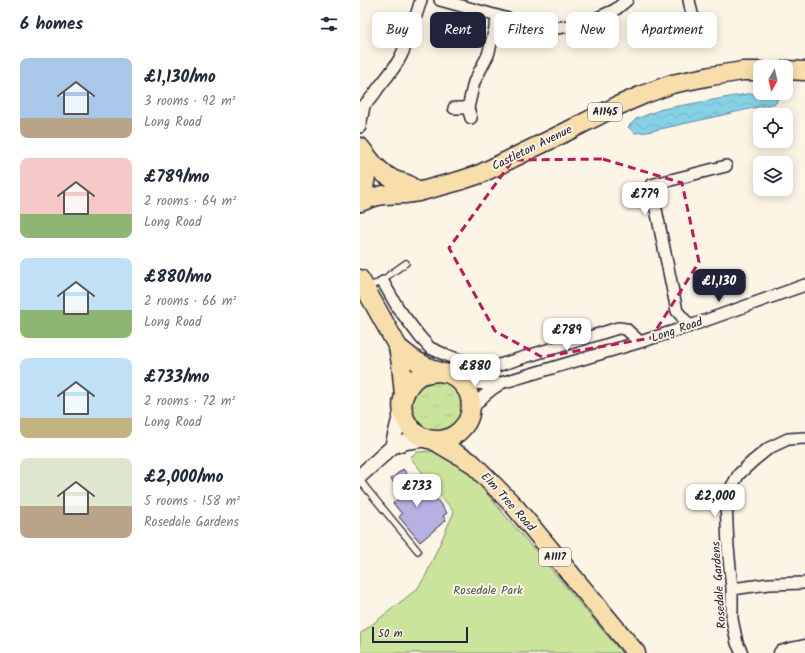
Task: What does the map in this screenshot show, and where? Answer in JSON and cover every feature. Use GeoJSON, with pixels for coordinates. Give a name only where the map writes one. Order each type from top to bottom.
{"type":"FeatureCollection","features":[{"type":"Feature","properties":{"kind":"main road"},"geometry":{"type":"LineString","coordinates":[[793,70],[805,71]]}},
{"type":"Feature","properties":{"kind":"main road","name":"Castleton Avenue"},"geometry":{"type":"LineString","coordinates":[[360,202],[383,195],[418,192],[480,174],[617,106],[672,84],[711,76],[753,71]]}},
{"type":"Feature","properties":{"kind":"main road"},"geometry":{"type":"LineString","coordinates":[[361,148],[375,166],[383,173],[394,180],[407,184],[418,192]]}},
{"type":"Feature","properties":{"kind":"main road"},"geometry":{"type":"LineString","coordinates":[[360,202],[367,171],[361,148]]}},
{"type":"Feature","properties":{"kind":"main road"},"geometry":{"type":"LineString","coordinates":[[362,283],[398,347],[401,364],[405,418],[410,427],[418,435],[430,440],[444,439],[454,436],[462,429],[469,416],[471,402],[468,392],[463,384],[447,374],[418,362],[398,347]]}},
{"type":"Feature","properties":{"kind":"main road"},"geometry":{"type":"LineString","coordinates":[[403,401],[410,385],[418,378],[427,373],[447,374]]}},
{"type":"Feature","properties":{"kind":"main road","name":"Elm Tree Road"},"geometry":{"type":"LineString","coordinates":[[469,416],[466,439],[468,452],[472,463]]}},
{"type":"Feature","properties":{"kind":"main road","name":"Elm Tree Road"},"geometry":{"type":"LineString","coordinates":[[430,440],[472,463],[515,507],[636,653]]}},
{"type":"Feature","properties":{"kind":"street"},"geometry":{"type":"LineString","coordinates":[[360,127],[362,107],[373,96],[401,56],[421,0]]}},
{"type":"Feature","properties":{"kind":"street"},"geometry":{"type":"LineString","coordinates":[[440,0],[494,16]]}},
{"type":"Feature","properties":{"kind":"street"},"geometry":{"type":"LineString","coordinates":[[558,28],[586,23],[615,10],[627,0]]}},
{"type":"Feature","properties":{"kind":"street"},"geometry":{"type":"LineString","coordinates":[[689,0],[692,12]]}},
{"type":"Feature","properties":{"kind":"street"},"geometry":{"type":"LineString","coordinates":[[454,108],[470,113],[474,82],[488,55],[494,32]]}},
{"type":"Feature","properties":{"kind":"street"},"geometry":{"type":"LineString","coordinates":[[690,326],[677,311],[651,185],[726,166]]}},
{"type":"Feature","properties":{"kind":"street","name":"Long Road"},"geometry":{"type":"LineString","coordinates":[[383,282],[398,308],[430,348],[482,368],[493,367],[618,328],[626,330],[640,342]]}},
{"type":"Feature","properties":{"kind":"street","name":"Long Road"},"geometry":{"type":"LineString","coordinates":[[447,374],[471,382],[486,384],[500,383],[690,326],[805,285]]}},
{"type":"Feature","properties":{"kind":"street","name":"Long Road"},"geometry":{"type":"LineString","coordinates":[[469,416],[475,405],[489,391],[500,383]]}},
{"type":"Feature","properties":{"kind":"street"},"geometry":{"type":"LineString","coordinates":[[392,447],[403,401]]}},
{"type":"Feature","properties":{"kind":"street","name":"Rosedale Gardens"},"geometry":{"type":"LineString","coordinates":[[742,653],[737,643],[732,619],[732,588],[726,502],[732,486],[739,474],[769,448],[788,439],[805,438]]}},
{"type":"Feature","properties":{"kind":"street"},"geometry":{"type":"LineString","coordinates":[[360,476],[392,447],[406,442],[430,440]]}},
{"type":"Feature","properties":{"kind":"street"},"geometry":{"type":"LineString","coordinates":[[732,588],[769,584],[805,583]]}},
{"type":"Feature","properties":{"kind":"street"},"geometry":{"type":"LineString","coordinates":[[781,653],[805,647]]}},
{"type":"Feature","properties":{"kind":"lane"},"geometry":{"type":"LineString","coordinates":[[362,283],[383,282],[389,275],[406,263]]}},
{"type":"Feature","properties":{"kind":"lane"},"geometry":{"type":"LineString","coordinates":[[360,480],[418,551]]}},
{"type":"Feature","properties":{"kind":"highlighted area"},"geometry":{"type":"Polygon","coordinates":[[[603,159],[682,183],[699,262],[651,338],[542,357],[495,331],[449,248],[513,160],[603,159]]]}},
{"type":"Feature","properties":{"kind":"green space"},"geometry":{"type":"Polygon","coordinates":[[[437,380],[451,384],[459,392],[463,406],[459,420],[451,428],[437,432],[423,428],[415,420],[411,406],[415,392],[423,384],[437,380]]]}},
{"type":"Feature","properties":{"kind":"green space","name":"Rosedale Park"},"geometry":{"type":"Polygon","coordinates":[[[433,451],[455,458],[471,475],[622,653],[360,653],[360,634],[417,589],[425,577],[454,512],[410,457],[418,452],[433,451]]]}},
{"type":"Feature","properties":{"kind":"water"},"geometry":{"type":"Polygon","coordinates":[[[753,94],[753,100],[777,100],[776,103],[647,132],[635,133],[628,127],[636,119],[662,109],[753,94]]]}},
{"type":"Feature","properties":{"kind":"building"},"geometry":{"type":"Polygon","coordinates":[[[403,469],[430,502],[435,497],[447,513],[443,516],[446,520],[420,542],[399,517],[402,514],[393,503],[401,497],[394,488],[396,486],[391,479],[403,469]]]}}]}
